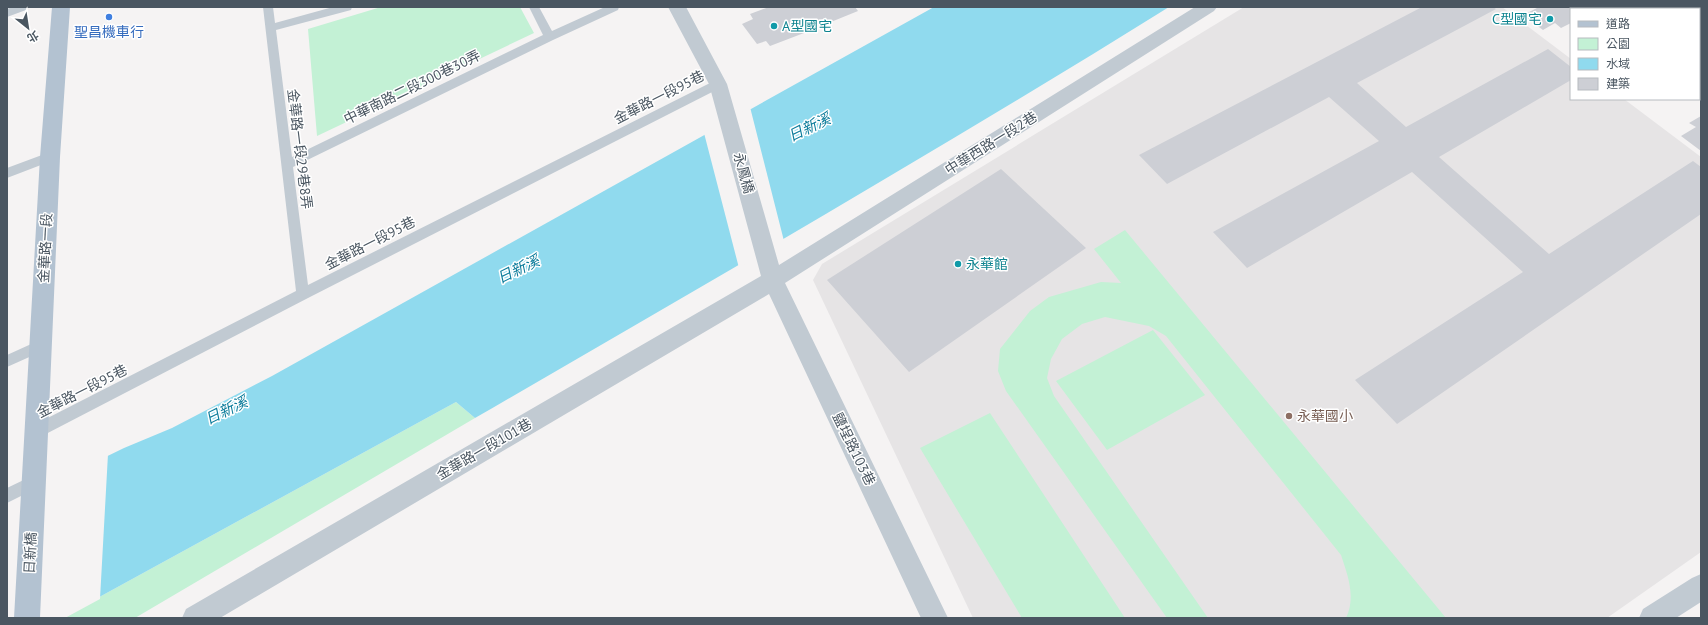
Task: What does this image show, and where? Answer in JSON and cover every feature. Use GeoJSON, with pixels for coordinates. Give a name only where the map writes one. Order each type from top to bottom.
{"type":"FeatureCollection","features":[{"type":"Feature","properties":{"kind":"main road","name":"金華路一段"},"geometry":{"type":"LineString","coordinates":[[34,485],[50,157],[61,7]]}},
{"type":"Feature","properties":{"kind":"main road","name":"日新橋"},"geometry":{"type":"LineString","coordinates":[[27,618],[34,485]]}},
{"type":"Feature","properties":{"kind":"street","name":"永鳳橋"},"geometry":{"type":"LineString","coordinates":[[677,7],[718,84],[771,272]]}},
{"type":"Feature","properties":{"kind":"street","name":"中華西路一段2巷"},"geometry":{"type":"LineString","coordinates":[[771,272],[1208,7]]}},
{"type":"Feature","properties":{"kind":"street","name":"金華路一段101巷"},"geometry":{"type":"LineString","coordinates":[[195,618],[771,272]]}},
{"type":"Feature","properties":{"kind":"street","name":"鹽埕路103巷"},"geometry":{"type":"LineString","coordinates":[[771,272],[935,618]]}},
{"type":"Feature","properties":{"kind":"street"},"geometry":{"type":"LineString","coordinates":[[1652,618],[1701,587]]}},
{"type":"Feature","properties":{"kind":"lane"},"geometry":{"type":"LineString","coordinates":[[7,13],[22,7]]}},
{"type":"Feature","properties":{"kind":"lane","name":"金華路一段29巷8弄"},"geometry":{"type":"LineString","coordinates":[[268,7],[303,294]]}},
{"type":"Feature","properties":{"kind":"lane"},"geometry":{"type":"LineString","coordinates":[[270,28],[347,7]]}},
{"type":"Feature","properties":{"kind":"lane"},"geometry":{"type":"LineString","coordinates":[[534,7],[549,37]]}},
{"type":"Feature","properties":{"kind":"lane","name":"中華南路二段300巷30弄"},"geometry":{"type":"LineString","coordinates":[[287,165],[549,37],[614,7]]}},
{"type":"Feature","properties":{"kind":"lane","name":"金華路一段95巷"},"geometry":{"type":"LineString","coordinates":[[36,431],[718,84]]}},
{"type":"Feature","properties":{"kind":"lane"},"geometry":{"type":"LineString","coordinates":[[7,173],[50,157]]}},
{"type":"Feature","properties":{"kind":"lane"},"geometry":{"type":"LineString","coordinates":[[7,360],[40,346]]}},
{"type":"Feature","properties":{"kind":"lane"},"geometry":{"type":"LineString","coordinates":[[7,496],[34,485]]}},
{"type":"Feature","properties":{"kind":"shaded area","name":"永華國小"},"geometry":{"type":"Polygon","coordinates":[[[1244,7],[1502,7],[1570,58],[1570,100],[1625,100],[1701,157],[1701,552],[1607,618],[973,618],[813,280],[822,264],[1244,7]]]}},
{"type":"Feature","properties":{"kind":"green space"},"geometry":{"type":"Polygon","coordinates":[[[381,7],[520,7],[534,33],[317,136],[308,29],[381,7]]]}},
{"type":"Feature","properties":{"kind":"green space"},"geometry":{"type":"Polygon","coordinates":[[[1125,230],[1446,618],[1346,618],[1349,610],[1351,594],[1341,555],[1166,336],[1149,326],[1105,317],[1082,324],[1062,339],[1051,359],[1047,378],[1054,396],[1208,618],[1167,618],[1006,391],[998,371],[1000,349],[1030,311],[1049,297],[1101,282],[1121,283],[1094,249],[1125,230]]]}},
{"type":"Feature","properties":{"kind":"green space"},"geometry":{"type":"Polygon","coordinates":[[[1153,330],[1205,395],[1107,450],[1056,381],[1153,330]]]}},
{"type":"Feature","properties":{"kind":"green space"},"geometry":{"type":"Polygon","coordinates":[[[456,402],[475,418],[135,618],[61,618],[456,402]]]}},
{"type":"Feature","properties":{"kind":"green space"},"geometry":{"type":"Polygon","coordinates":[[[990,413],[1125,618],[1022,618],[920,448],[990,413]]]}},
{"type":"Feature","properties":{"kind":"water","name":"日新溪"},"geometry":{"type":"Polygon","coordinates":[[[934,7],[1169,7],[911,164],[475,418],[456,402],[61,618],[7,618],[7,505],[124,448],[172,428],[272,376],[934,7]]]}},
{"type":"Feature","properties":{"kind":"pier"},"geometry":{"type":"Polygon","coordinates":[[[750,107],[784,241],[739,268],[704,133],[750,107]]]}},
{"type":"Feature","properties":{"kind":"pier"},"geometry":{"type":"Polygon","coordinates":[[[108,454],[100,599],[65,618],[7,618],[7,503],[108,454]]]}},
{"type":"Feature","properties":{"kind":"building","name":"A型國宅"},"geometry":{"type":"Polygon","coordinates":[[[769,7],[855,7],[858,11],[826,24],[823,19],[800,28],[804,33],[770,46],[766,41],[757,44],[742,24],[753,19],[750,14],[769,7]]]}},
{"type":"Feature","properties":{"kind":"building"},"geometry":{"type":"Polygon","coordinates":[[[1422,7],[1493,7],[1496,9],[1357,83],[1406,127],[1548,49],[1570,66],[1570,81],[1439,157],[1549,254],[1693,161],[1701,167],[1701,214],[1397,424],[1355,380],[1523,272],[1412,172],[1247,268],[1213,232],[1379,141],[1329,97],[1167,184],[1139,155],[1422,7]]]}},
{"type":"Feature","properties":{"kind":"building","name":"C型國宅"},"geometry":{"type":"Polygon","coordinates":[[[1536,7],[1585,7],[1570,8],[1570,24],[1561,28],[1555,23],[1543,30],[1523,15],[1537,8],[1536,7]]]}},
{"type":"Feature","properties":{"kind":"building"},"geometry":{"type":"Polygon","coordinates":[[[1695,7],[1696,8],[1655,8],[1695,7]]]}},
{"type":"Feature","properties":{"kind":"building"},"geometry":{"type":"Polygon","coordinates":[[[1701,116],[1701,151],[1681,136],[1696,127],[1689,123],[1701,116]]]}},
{"type":"Feature","properties":{"kind":"building","name":"永華館"},"geometry":{"type":"Polygon","coordinates":[[[1001,169],[1086,248],[909,372],[827,280],[1001,169]]]}},
{"type":"Feature","properties":{"kind":"place","name":"聖昌機車行"},"geometry":{"type":"Point","coordinates":[109,17]}},
{"type":"Feature","properties":{"kind":"place","name":"C型國宅"},"geometry":{"type":"Point","coordinates":[1550,19]}},
{"type":"Feature","properties":{"kind":"place","name":"A型國宅"},"geometry":{"type":"Point","coordinates":[774,26]}},
{"type":"Feature","properties":{"kind":"place","name":"永華館"},"geometry":{"type":"Point","coordinates":[958,264]}},
{"type":"Feature","properties":{"kind":"place","name":"永華國小"},"geometry":{"type":"Point","coordinates":[1289,416]}}]}
